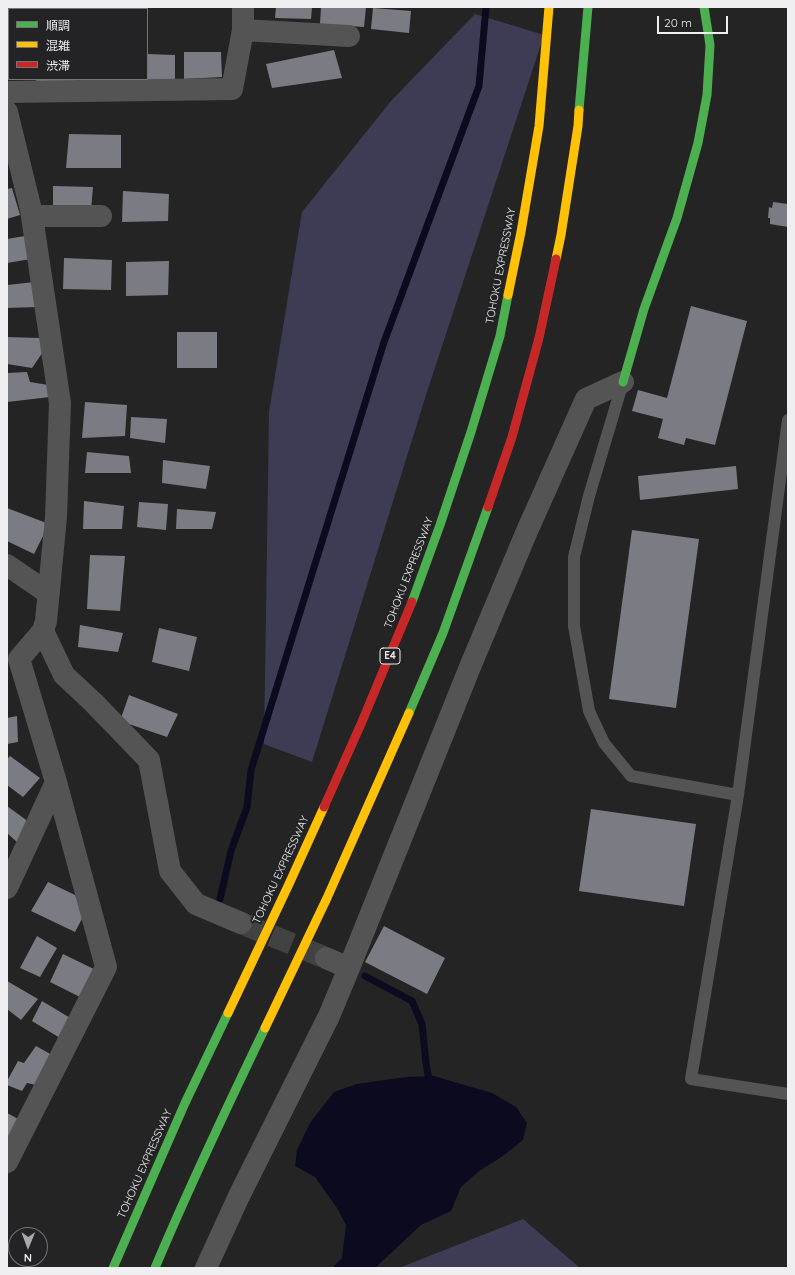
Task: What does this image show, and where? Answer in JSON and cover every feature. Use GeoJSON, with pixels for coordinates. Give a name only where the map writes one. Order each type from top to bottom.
{"type":"FeatureCollection","features":[{"type":"Feature","properties":{"kind":"main road","name":"TOHOKU EXPRESSWAY"},"geometry":{"type":"LineString","coordinates":[[113,1268],[185,1103],[289,884],[361,724],[405,620],[440,525],[471,432],[500,336],[539,126],[549,7]]}},
{"type":"Feature","properties":{"kind":"main road"},"geometry":{"type":"LineString","coordinates":[[155,1268],[222,1117],[327,898],[396,743],[443,633],[481,529],[512,436],[539,338],[561,235],[578,126],[588,7]]}},
{"type":"Feature","properties":{"kind":"main road"},"geometry":{"type":"LineString","coordinates":[[623,382],[644,309],[677,218],[698,143],[707,96],[710,45],[704,7]]}},
{"type":"Feature","properties":{"kind":"street"},"geometry":{"type":"LineString","coordinates":[[7,92],[232,89],[243,30],[243,7]]}},
{"type":"Feature","properties":{"kind":"street"},"geometry":{"type":"LineString","coordinates":[[243,30],[349,36]]}},
{"type":"Feature","properties":{"kind":"street"},"geometry":{"type":"LineString","coordinates":[[7,112],[32,216],[60,403],[56,517],[46,621],[43,631],[13,662],[56,782],[106,967],[7,1162]]}},
{"type":"Feature","properties":{"kind":"street"},"geometry":{"type":"LineString","coordinates":[[32,216],[101,216]]}},
{"type":"Feature","properties":{"kind":"street"},"geometry":{"type":"LineString","coordinates":[[206,1268],[329,1016],[470,667],[527,531],[586,399],[623,382]]}},
{"type":"Feature","properties":{"kind":"street"},"geometry":{"type":"LineString","coordinates":[[7,565],[48,593]]}},
{"type":"Feature","properties":{"kind":"street"},"geometry":{"type":"LineString","coordinates":[[43,631],[64,675],[94,703],[149,760],[170,871],[196,904],[241,923]]}},
{"type":"Feature","properties":{"kind":"street"},"geometry":{"type":"LineString","coordinates":[[7,888],[12,865],[56,782]]}},
{"type":"Feature","properties":{"kind":"street"},"geometry":{"type":"LineString","coordinates":[[326,958],[349,968]]}},
{"type":"Feature","properties":{"kind":"lane"},"geometry":{"type":"LineString","coordinates":[[623,382],[588,496],[574,557],[574,626],[589,711],[604,744],[631,776],[738,795]]}},
{"type":"Feature","properties":{"kind":"lane"},"geometry":{"type":"LineString","coordinates":[[788,420],[738,795],[692,1079],[788,1094]]}},
{"type":"Feature","properties":{"kind":"shaded area"},"geometry":{"type":"Polygon","coordinates":[[[475,14],[544,35],[426,395],[312,762],[264,744],[269,412],[302,212],[391,101],[475,14]]]}},
{"type":"Feature","properties":{"kind":"shaded area"},"geometry":{"type":"Polygon","coordinates":[[[434,1076],[492,1093],[516,1107],[527,1123],[523,1140],[503,1156],[479,1171],[461,1187],[451,1211],[421,1225],[375,1268],[332,1268],[342,1258],[346,1225],[337,1208],[315,1177],[295,1166],[297,1150],[310,1123],[334,1092],[357,1084],[406,1077],[434,1076]]]}},
{"type":"Feature","properties":{"kind":"shaded area"},"geometry":{"type":"Polygon","coordinates":[[[523,1219],[580,1268],[399,1268],[523,1219]]]}},
{"type":"Feature","properties":{"kind":"building"},"geometry":{"type":"Polygon","coordinates":[[[276,7],[312,7],[311,19],[275,18],[276,7]]]}},
{"type":"Feature","properties":{"kind":"building"},"geometry":{"type":"Polygon","coordinates":[[[321,7],[366,7],[364,27],[320,24],[321,7]]]}},
{"type":"Feature","properties":{"kind":"building"},"geometry":{"type":"Polygon","coordinates":[[[373,8],[411,11],[409,33],[371,29],[373,8]]]}},
{"type":"Feature","properties":{"kind":"building"},"geometry":{"type":"Polygon","coordinates":[[[334,50],[342,78],[272,88],[266,64],[334,50]]]}},
{"type":"Feature","properties":{"kind":"building"},"geometry":{"type":"Polygon","coordinates":[[[184,52],[221,52],[222,77],[184,79],[184,52]]]}},
{"type":"Feature","properties":{"kind":"building"},"geometry":{"type":"Polygon","coordinates":[[[148,54],[175,55],[175,79],[148,80],[148,54]]]}},
{"type":"Feature","properties":{"kind":"building"},"geometry":{"type":"Polygon","coordinates":[[[36,80],[77,80],[77,84],[37,85],[36,80]]]}},
{"type":"Feature","properties":{"kind":"building"},"geometry":{"type":"Polygon","coordinates":[[[69,134],[121,135],[121,168],[66,168],[69,134]]]}},
{"type":"Feature","properties":{"kind":"building"},"geometry":{"type":"Polygon","coordinates":[[[53,186],[93,187],[91,210],[53,208],[53,186]]]}},
{"type":"Feature","properties":{"kind":"building"},"geometry":{"type":"Polygon","coordinates":[[[12,188],[20,215],[7,219],[7,189],[12,188]]]}},
{"type":"Feature","properties":{"kind":"building"},"geometry":{"type":"Polygon","coordinates":[[[123,191],[169,194],[168,221],[122,222],[123,191]]]}},
{"type":"Feature","properties":{"kind":"building"},"geometry":{"type":"Polygon","coordinates":[[[773,202],[788,204],[788,227],[770,224],[770,218],[768,218],[769,207],[772,208],[773,202]]]}},
{"type":"Feature","properties":{"kind":"building"},"geometry":{"type":"Polygon","coordinates":[[[25,236],[31,259],[7,263],[7,239],[25,236]]]}},
{"type":"Feature","properties":{"kind":"building"},"geometry":{"type":"Polygon","coordinates":[[[64,258],[112,260],[111,290],[63,289],[64,258]]]}},
{"type":"Feature","properties":{"kind":"building"},"geometry":{"type":"Polygon","coordinates":[[[169,261],[168,295],[126,296],[126,262],[169,261]]]}},
{"type":"Feature","properties":{"kind":"building"},"geometry":{"type":"Polygon","coordinates":[[[35,282],[37,307],[7,308],[7,285],[35,282]]]}},
{"type":"Feature","properties":{"kind":"building"},"geometry":{"type":"Polygon","coordinates":[[[691,306],[747,321],[715,445],[686,438],[684,445],[658,438],[663,419],[632,411],[638,390],[667,398],[691,306]]]}},
{"type":"Feature","properties":{"kind":"building"},"geometry":{"type":"Polygon","coordinates":[[[177,332],[217,332],[217,368],[177,368],[177,332]]]}},
{"type":"Feature","properties":{"kind":"building"},"geometry":{"type":"Polygon","coordinates":[[[7,337],[40,338],[43,352],[32,368],[7,364],[7,337]]]}},
{"type":"Feature","properties":{"kind":"building"},"geometry":{"type":"Polygon","coordinates":[[[27,372],[30,382],[48,385],[50,397],[7,402],[7,373],[27,372]]]}},
{"type":"Feature","properties":{"kind":"building"},"geometry":{"type":"Polygon","coordinates":[[[85,402],[127,405],[125,436],[82,438],[85,402]]]}},
{"type":"Feature","properties":{"kind":"building"},"geometry":{"type":"Polygon","coordinates":[[[131,417],[167,419],[165,443],[130,438],[131,417]]]}},
{"type":"Feature","properties":{"kind":"building"},"geometry":{"type":"Polygon","coordinates":[[[87,452],[129,456],[131,473],[85,473],[87,452]]]}},
{"type":"Feature","properties":{"kind":"building"},"geometry":{"type":"Polygon","coordinates":[[[163,460],[210,466],[206,489],[162,483],[163,460]]]}},
{"type":"Feature","properties":{"kind":"building"},"geometry":{"type":"Polygon","coordinates":[[[736,466],[738,489],[640,500],[638,476],[736,466]]]}},
{"type":"Feature","properties":{"kind":"building"},"geometry":{"type":"Polygon","coordinates":[[[84,501],[124,506],[122,529],[83,529],[84,501]]]}},
{"type":"Feature","properties":{"kind":"building"},"geometry":{"type":"Polygon","coordinates":[[[139,502],[168,504],[166,530],[137,527],[139,502]]]}},
{"type":"Feature","properties":{"kind":"building"},"geometry":{"type":"Polygon","coordinates":[[[7,508],[49,524],[34,554],[7,541],[7,508]]]}},
{"type":"Feature","properties":{"kind":"building"},"geometry":{"type":"Polygon","coordinates":[[[177,509],[216,512],[212,529],[176,529],[177,509]]]}},
{"type":"Feature","properties":{"kind":"building"},"geometry":{"type":"Polygon","coordinates":[[[632,530],[699,539],[676,708],[609,699],[632,530]]]}},
{"type":"Feature","properties":{"kind":"building"},"geometry":{"type":"Polygon","coordinates":[[[90,555],[125,556],[120,611],[87,609],[90,555]]]}},
{"type":"Feature","properties":{"kind":"building"},"geometry":{"type":"Polygon","coordinates":[[[80,625],[123,633],[118,652],[78,647],[80,625]]]}},
{"type":"Feature","properties":{"kind":"building"},"geometry":{"type":"Polygon","coordinates":[[[159,628],[197,637],[189,671],[152,662],[159,628]]]}},
{"type":"Feature","properties":{"kind":"building"},"geometry":{"type":"Polygon","coordinates":[[[129,695],[178,714],[167,737],[120,721],[129,695]]]}},
{"type":"Feature","properties":{"kind":"building"},"geometry":{"type":"Polygon","coordinates":[[[17,716],[18,742],[7,744],[7,718],[17,716]]]}},
{"type":"Feature","properties":{"kind":"building"},"geometry":{"type":"Polygon","coordinates":[[[10,756],[40,778],[23,797],[7,785],[7,759],[10,756]]]}},
{"type":"Feature","properties":{"kind":"building"},"geometry":{"type":"Polygon","coordinates":[[[7,806],[29,822],[18,843],[7,833],[7,806]]]}},
{"type":"Feature","properties":{"kind":"building"},"geometry":{"type":"Polygon","coordinates":[[[591,809],[696,824],[684,906],[579,891],[591,809]]]}},
{"type":"Feature","properties":{"kind":"building"},"geometry":{"type":"Polygon","coordinates":[[[48,882],[75,895],[84,915],[75,932],[31,911],[48,882]]]}},
{"type":"Feature","properties":{"kind":"building"},"geometry":{"type":"Polygon","coordinates":[[[384,926],[445,958],[427,994],[365,962],[384,926]]]}},
{"type":"Feature","properties":{"kind":"building"},"geometry":{"type":"Polygon","coordinates":[[[37,936],[57,948],[40,977],[20,968],[37,936]]]}},
{"type":"Feature","properties":{"kind":"building"},"geometry":{"type":"Polygon","coordinates":[[[63,954],[98,971],[82,998],[50,982],[63,954]]]}},
{"type":"Feature","properties":{"kind":"building"},"geometry":{"type":"Polygon","coordinates":[[[7,981],[38,999],[21,1020],[7,1009],[7,981]]]}},
{"type":"Feature","properties":{"kind":"building"},"geometry":{"type":"Polygon","coordinates":[[[42,1001],[72,1019],[60,1038],[32,1021],[42,1001]]]}},
{"type":"Feature","properties":{"kind":"building"},"geometry":{"type":"Polygon","coordinates":[[[36,1046],[52,1055],[36,1085],[27,1083],[22,1091],[7,1085],[7,1081],[18,1061],[24,1063],[36,1046]]]}},
{"type":"Feature","properties":{"kind":"building"},"geometry":{"type":"Polygon","coordinates":[[[7,1113],[22,1121],[7,1142],[7,1113]]]}},
{"type":"Feature","properties":{"kind":"waterway"},"geometry":{"type":"LineString","coordinates":[[220,899],[231,851],[247,807],[251,770],[384,342],[479,86],[486,7]]}},
{"type":"Feature","properties":{"kind":"waterway"},"geometry":{"type":"LineString","coordinates":[[365,976],[412,1001],[422,1024],[430,1086]]}},
{"type":"Feature","properties":{"kind":"tunnel"},"geometry":{"type":"LineString","coordinates":[[241,923],[326,958]]}},
{"type":"Feature","properties":{"kind":"traffic: fast"},"geometry":{"type":"LineString","coordinates":[[579,110],[588,7]]}},
{"type":"Feature","properties":{"kind":"traffic: fast"},"geometry":{"type":"LineString","coordinates":[[623,382],[644,309],[677,218],[698,143],[707,95],[710,45],[704,7]]}},
{"type":"Feature","properties":{"kind":"traffic: fast"},"geometry":{"type":"LineString","coordinates":[[412,602],[440,525],[471,432],[500,336],[508,295]]}},
{"type":"Feature","properties":{"kind":"traffic: fast"},"geometry":{"type":"LineString","coordinates":[[409,713],[443,633],[488,507]]}},
{"type":"Feature","properties":{"kind":"traffic: fast"},"geometry":{"type":"LineString","coordinates":[[113,1268],[185,1103],[228,1013]]}},
{"type":"Feature","properties":{"kind":"traffic: fast"},"geometry":{"type":"LineString","coordinates":[[155,1268],[222,1117],[265,1028]]}},
{"type":"Feature","properties":{"kind":"traffic: slow"},"geometry":{"type":"LineString","coordinates":[[508,295],[521,232],[539,126],[549,7]]}},
{"type":"Feature","properties":{"kind":"traffic: slow"},"geometry":{"type":"LineString","coordinates":[[556,259],[578,126],[579,110]]}},
{"type":"Feature","properties":{"kind":"traffic: slow"},"geometry":{"type":"LineString","coordinates":[[265,1028],[327,898],[409,713]]}},
{"type":"Feature","properties":{"kind":"traffic: slow"},"geometry":{"type":"LineString","coordinates":[[228,1013],[324,807]]}},
{"type":"Feature","properties":{"kind":"traffic: jam"},"geometry":{"type":"LineString","coordinates":[[488,507],[512,437],[539,338],[556,259]]}},
{"type":"Feature","properties":{"kind":"traffic: jam"},"geometry":{"type":"LineString","coordinates":[[324,807],[361,724],[412,602]]}}]}
